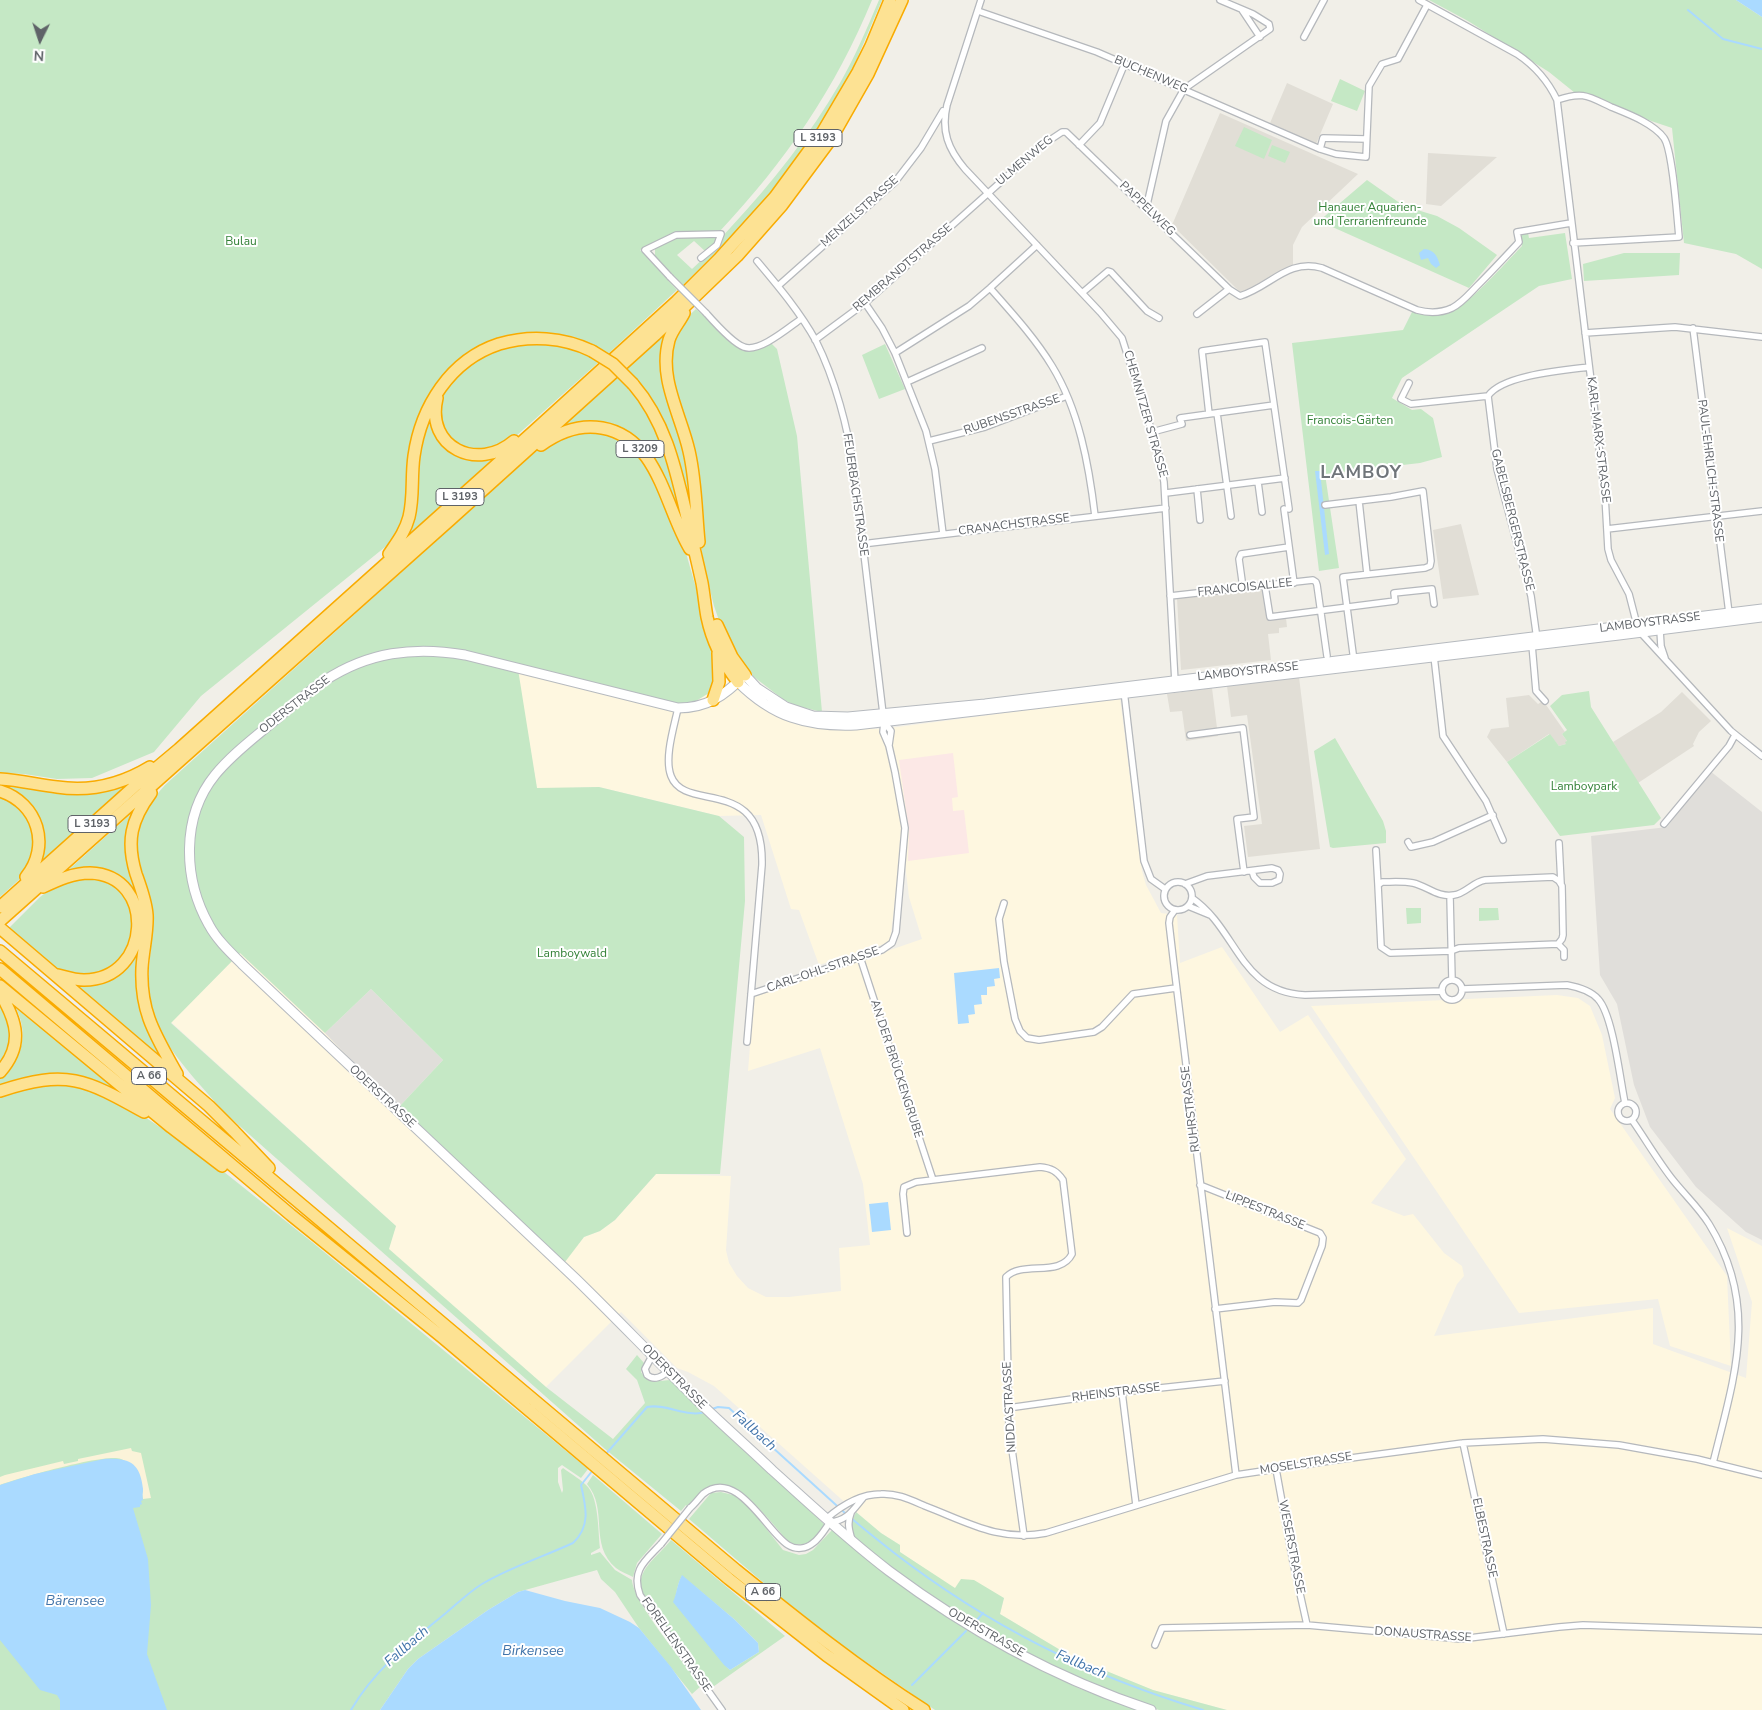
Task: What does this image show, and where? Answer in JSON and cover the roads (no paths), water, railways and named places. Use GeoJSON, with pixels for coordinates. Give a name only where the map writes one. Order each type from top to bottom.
{"type":"FeatureCollection","features":[{"type":"Feature","properties":{"kind":"highway","name":"L 3193"},"geometry":{"type":"LineString","coordinates":[[0,921],[4,907],[136,785],[179,749],[534,431],[719,259],[775,197],[822,134],[871,46],[890,0]]}},
{"type":"Feature","properties":{"kind":"highway","name":"L 3193"},"geometry":{"type":"LineString","coordinates":[[4,907],[32,892],[688,304],[761,230],[831,139],[868,74],[902,0]]}},
{"type":"Feature","properties":{"kind":"highway"},"geometry":{"type":"LineString","coordinates":[[688,304],[670,338],[666,367],[670,390],[692,469],[699,544],[697,561]]}},
{"type":"Feature","properties":{"kind":"highway","name":"L 3209"},"geometry":{"type":"LineString","coordinates":[[386,563],[390,553],[402,537],[407,523],[412,500],[414,457],[417,440],[428,411],[442,385],[452,373],[467,360],[485,350],[506,342],[545,338],[575,344],[592,351],[612,364],[633,384],[654,413],[666,438],[697,561],[708,618],[717,647],[725,664],[741,679]]}},
{"type":"Feature","properties":{"kind":"highway"},"geometry":{"type":"LineString","coordinates":[[442,385],[436,404],[437,427],[446,442],[460,452],[478,456],[491,453],[534,431]]}},
{"type":"Feature","properties":{"kind":"highway","name":"L 3209"},"geometry":{"type":"LineString","coordinates":[[526,451],[560,433],[590,426],[604,428],[627,438],[645,456],[654,470],[666,494],[685,542],[697,561]]}},
{"type":"Feature","properties":{"kind":"highway","name":"L 3209"},"geometry":{"type":"LineString","coordinates":[[705,598],[741,679]]}},
{"type":"Feature","properties":{"kind":"highway"},"geometry":{"type":"LineString","coordinates":[[713,700],[719,682],[717,647]]}},
{"type":"Feature","properties":{"kind":"highway"},"geometry":{"type":"LineString","coordinates":[[0,779],[69,788],[100,786],[114,783],[139,773],[179,749]]}},
{"type":"Feature","properties":{"kind":"highway"},"geometry":{"type":"LineString","coordinates":[[166,773],[138,813],[133,826],[131,852],[147,913],[147,932],[142,974],[144,1001],[154,1035],[181,1081]]}},
{"type":"Feature","properties":{"kind":"highway"},"geometry":{"type":"LineString","coordinates":[[0,791],[13,796],[28,808],[35,820],[40,839],[35,865],[4,907]]}},
{"type":"Feature","properties":{"kind":"highway"},"geometry":{"type":"LineString","coordinates":[[32,892],[68,876],[96,874],[106,877],[122,887],[132,900],[137,913],[138,930],[135,944],[128,958],[117,970],[106,976],[84,980],[54,974]]}},
{"type":"Feature","properties":{"kind":"highway"},"geometry":{"type":"LineString","coordinates":[[0,928],[181,1081],[234,1131],[299,1201]]}},
{"type":"Feature","properties":{"kind":"highway","name":"A 66"},"geometry":{"type":"LineString","coordinates":[[0,951],[299,1201],[595,1458]]}},
{"type":"Feature","properties":{"kind":"highway","name":"A 66"},"geometry":{"type":"LineString","coordinates":[[0,969],[291,1214],[442,1337],[791,1614],[865,1670],[924,1710]]}},
{"type":"Feature","properties":{"kind":"highway"},"geometry":{"type":"LineString","coordinates":[[0,986],[171,1127],[291,1214]]}},
{"type":"Feature","properties":{"kind":"highway"},"geometry":{"type":"LineString","coordinates":[[0,993],[13,1017],[16,1031],[11,1056],[0,1072]]}},
{"type":"Feature","properties":{"kind":"highway"},"geometry":{"type":"LineString","coordinates":[[0,1091],[42,1079],[78,1081],[113,1094],[171,1127]]}},
{"type":"Feature","properties":{"kind":"highway","name":"A 66"},"geometry":{"type":"LineString","coordinates":[[606,1467],[765,1608],[826,1655],[903,1710]]}},
{"type":"Feature","properties":{"kind":"street"},"geometry":{"type":"LineString","coordinates":[[946,105],[981,0]]}},
{"type":"Feature","properties":{"kind":"street"},"geometry":{"type":"LineString","coordinates":[[1146,209],[1165,126],[1184,89],[1260,37],[1270,27],[1266,21],[1220,0]]}},
{"type":"Feature","properties":{"kind":"street"},"geometry":{"type":"LineString","coordinates":[[1304,37],[1324,0]]}},
{"type":"Feature","properties":{"kind":"street"},"geometry":{"type":"LineString","coordinates":[[1419,0],[1518,54],[1529,62],[1546,81],[1557,100],[1570,95],[1582,94],[1648,125],[1664,138],[1670,156],[1679,238],[1574,243]]}},
{"type":"Feature","properties":{"kind":"street"},"geometry":{"type":"LineString","coordinates":[[1320,150],[1323,138],[1366,139],[1371,82],[1382,64],[1398,59],[1427,5]]}},
{"type":"Feature","properties":{"kind":"street"},"geometry":{"type":"LineString","coordinates":[[1241,9],[1260,37]]}},
{"type":"Feature","properties":{"kind":"street","name":"BUCHENWEG"},"geometry":{"type":"LineString","coordinates":[[978,11],[1125,63],[1320,150],[1336,154],[1366,156],[1366,139]]}},
{"type":"Feature","properties":{"kind":"street"},"geometry":{"type":"LineString","coordinates":[[1079,145],[1100,123],[1125,63]]}},
{"type":"Feature","properties":{"kind":"street","name":"KARL-MARX-STRASSE"},"geometry":{"type":"LineString","coordinates":[[1557,100],[1605,496],[1611,560],[1629,594],[1639,629]]}},
{"type":"Feature","properties":{"kind":"street","name":"MENZELSTRASSE"},"geometry":{"type":"LineString","coordinates":[[778,286],[895,182],[921,148],[946,105]]}},
{"type":"Feature","properties":{"kind":"street","name":"CHEMNITZER STRASSE"},"geometry":{"type":"LineString","coordinates":[[946,105],[944,125],[949,147],[965,169],[1037,244],[1125,343],[1161,464],[1166,492],[1175,684]]}},
{"type":"Feature","properties":{"kind":"street","name":"PAPPELWEG"},"geometry":{"type":"LineString","coordinates":[[1063,131],[1232,291]]}},
{"type":"Feature","properties":{"kind":"street","name":"ULMENWEG"},"geometry":{"type":"LineString","coordinates":[[988,193],[1041,146],[1063,131]]}},
{"type":"Feature","properties":{"kind":"street","name":"REMBRANDTSTRASSE"},"geometry":{"type":"LineString","coordinates":[[815,340],[865,303],[988,193]]}},
{"type":"Feature","properties":{"kind":"street"},"geometry":{"type":"LineString","coordinates":[[1197,314],[1232,291],[1240,296],[1246,294],[1294,266],[1308,265],[1322,268],[1417,310],[1430,312],[1444,311],[1462,301],[1500,263],[1519,242],[1517,232],[1572,223]]}},
{"type":"Feature","properties":{"kind":"street"},"geometry":{"type":"LineString","coordinates":[[701,258],[717,246],[721,234],[676,235],[645,250],[706,314],[739,345],[751,349],[765,343],[801,319]]}},
{"type":"Feature","properties":{"kind":"street"},"geometry":{"type":"LineString","coordinates":[[894,353],[951,318],[990,288],[1037,244]]}},
{"type":"Feature","properties":{"kind":"street","name":"FEUERBACHSTRASSE"},"geometry":{"type":"LineString","coordinates":[[756,260],[778,286],[815,340],[830,376],[848,438],[854,470],[884,718],[884,732],[889,746],[905,828],[896,932],[892,943]]}},
{"type":"Feature","properties":{"kind":"street"},"geometry":{"type":"LineString","coordinates":[[1082,293],[1108,271],[1147,311],[1159,318]]}},
{"type":"Feature","properties":{"kind":"street"},"geometry":{"type":"LineString","coordinates":[[990,288],[1042,351],[1067,396],[1084,450],[1095,516]]}},
{"type":"Feature","properties":{"kind":"street"},"geometry":{"type":"LineString","coordinates":[[865,303],[882,328],[894,353],[929,441],[935,468],[944,534]]}},
{"type":"Feature","properties":{"kind":"street"},"geometry":{"type":"LineString","coordinates":[[1585,333],[1657,327],[1693,328],[1762,337]]}},
{"type":"Feature","properties":{"kind":"street","name":"PAUL-EHRLICH-STRASSE"},"geometry":{"type":"LineString","coordinates":[[1693,328],[1729,613]]}},
{"type":"Feature","properties":{"kind":"street"},"geometry":{"type":"LineString","coordinates":[[1209,414],[1202,350],[1265,342],[1284,478],[1289,547],[1294,582]]}},
{"type":"Feature","properties":{"kind":"street"},"geometry":{"type":"LineString","coordinates":[[907,382],[982,348]]}},
{"type":"Feature","properties":{"kind":"street"},"geometry":{"type":"LineString","coordinates":[[1409,383],[1401,399],[1411,404],[1488,396],[1494,389],[1526,376],[1589,367]]}},
{"type":"Feature","properties":{"kind":"street","name":"RUBENSSTRASSE"},"geometry":{"type":"LineString","coordinates":[[929,441],[984,427],[1067,396]]}},
{"type":"Feature","properties":{"kind":"street","name":"GABELSBERGERSTRASSE"},"geometry":{"type":"LineString","coordinates":[[1488,396],[1496,464],[1531,596],[1536,642]]}},
{"type":"Feature","properties":{"kind":"street"},"geometry":{"type":"LineString","coordinates":[[1152,432],[1182,424],[1180,418],[1274,405]]}},
{"type":"Feature","properties":{"kind":"street"},"geometry":{"type":"LineString","coordinates":[[1217,413],[1231,516]]}},
{"type":"Feature","properties":{"kind":"street"},"geometry":{"type":"LineString","coordinates":[[1166,492],[1284,478]]}},
{"type":"Feature","properties":{"kind":"street"},"geometry":{"type":"LineString","coordinates":[[1258,482],[1262,512]]}},
{"type":"Feature","properties":{"kind":"street"},"geometry":{"type":"LineString","coordinates":[[1197,489],[1200,520]]}},
{"type":"Feature","properties":{"kind":"street"},"geometry":{"type":"LineString","coordinates":[[1325,505],[1391,497],[1423,490],[1429,536],[1430,566],[1343,577],[1354,662]]}},
{"type":"Feature","properties":{"kind":"street"},"geometry":{"type":"LineString","coordinates":[[1358,501],[1367,574]]}},
{"type":"Feature","properties":{"kind":"street","name":"CRANACHSTRASSE"},"geometry":{"type":"LineString","coordinates":[[862,544],[1166,508]]}},
{"type":"Feature","properties":{"kind":"street"},"geometry":{"type":"LineString","coordinates":[[1607,529],[1762,511]]}},
{"type":"Feature","properties":{"kind":"street"},"geometry":{"type":"LineString","coordinates":[[1242,588],[1239,559],[1241,554],[1289,547]]}},
{"type":"Feature","properties":{"kind":"street","name":"FRANCOISALLEE"},"geometry":{"type":"LineString","coordinates":[[1170,596],[1313,580],[1317,585],[1321,610]]}},
{"type":"Feature","properties":{"kind":"street"},"geometry":{"type":"LineString","coordinates":[[1265,586],[1270,617],[1395,601],[1394,593],[1432,589],[1434,604]]}},
{"type":"Feature","properties":{"kind":"street"},"geometry":{"type":"LineString","coordinates":[[1321,610],[1327,656]]}},
{"type":"Feature","properties":{"kind":"street","name":"LAMBOYSTRASSE"},"geometry":{"type":"LineString","coordinates":[[1354,662],[1434,656],[1639,629],[1729,613],[1762,610]]}},
{"type":"Feature","properties":{"kind":"street","name":"LAMBOYSTRASSE"},"geometry":{"type":"LineString","coordinates":[[1639,629],[1660,630],[1762,617]]}},
{"type":"Feature","properties":{"kind":"street"},"geometry":{"type":"LineString","coordinates":[[1639,629],[1665,660],[1735,734],[1762,756]]}},
{"type":"Feature","properties":{"kind":"street"},"geometry":{"type":"LineString","coordinates":[[1660,630],[1661,646],[1665,660]]}},
{"type":"Feature","properties":{"kind":"street"},"geometry":{"type":"LineString","coordinates":[[1536,642],[1536,692],[1545,701]]}},
{"type":"Feature","properties":{"kind":"street","name":"LAMBOYSTRASSE"},"geometry":{"type":"LineString","coordinates":[[741,679],[786,707],[806,714],[848,718],[884,718],[1536,642]]}},
{"type":"Feature","properties":{"kind":"street","name":"ODERSTRASSE"},"geometry":{"type":"LineString","coordinates":[[741,679],[713,700],[702,705],[678,708],[448,652],[434,650],[407,651],[372,658],[340,671],[323,681],[225,764],[210,782],[199,803],[189,843],[191,871],[196,897],[209,925],[223,944],[320,1039],[578,1281],[699,1402],[828,1521],[896,1576],[966,1623],[1034,1661],[1075,1681],[1151,1710]]}},
{"type":"Feature","properties":{"kind":"street"},"geometry":{"type":"LineString","coordinates":[[1434,656],[1443,736],[1486,801],[1503,840]]}},
{"type":"Feature","properties":{"kind":"street"},"geometry":{"type":"LineString","coordinates":[[1123,690],[1144,861],[1151,879],[1165,889]]}},
{"type":"Feature","properties":{"kind":"street"},"geometry":{"type":"LineString","coordinates":[[678,708],[669,761],[669,771],[673,782],[689,793],[735,803],[753,821],[760,837],[762,865],[747,1042]]}},
{"type":"Feature","properties":{"kind":"street"},"geometry":{"type":"LineString","coordinates":[[1190,735],[1243,728],[1254,817],[1237,819],[1244,872]]}},
{"type":"Feature","properties":{"kind":"street"},"geometry":{"type":"LineString","coordinates":[[1664,824],[1729,746],[1735,734]]}},
{"type":"Feature","properties":{"kind":"street"},"geometry":{"type":"LineString","coordinates":[[1408,842],[1411,847],[1426,845],[1493,815]]}},
{"type":"Feature","properties":{"kind":"street"},"geometry":{"type":"LineString","coordinates":[[1558,944],[1563,935],[1559,843]]}},
{"type":"Feature","properties":{"kind":"street"},"geometry":{"type":"LineString","coordinates":[[1376,850],[1380,943],[1382,949],[1390,953],[1558,944],[1564,950],[1564,957]]}},
{"type":"Feature","properties":{"kind":"street"},"geometry":{"type":"LineString","coordinates":[[1185,884],[1191,892],[1192,898],[1184,909],[1175,910],[1166,903],[1163,896],[1165,889],[1173,882],[1185,884],[1207,876],[1275,868],[1280,874],[1279,880],[1272,883],[1260,883],[1254,877],[1252,871]]}},
{"type":"Feature","properties":{"kind":"street"},"geometry":{"type":"LineString","coordinates":[[1378,885],[1382,882],[1411,883],[1437,894],[1450,896],[1459,894],[1477,882],[1490,879],[1553,878],[1561,883]]}},
{"type":"Feature","properties":{"kind":"street"},"geometry":{"type":"LineString","coordinates":[[1450,896],[1452,980]]}},
{"type":"Feature","properties":{"kind":"street"},"geometry":{"type":"LineString","coordinates":[[1192,898],[1212,916],[1255,976],[1268,986],[1284,993],[1305,995],[1442,991]]}},
{"type":"Feature","properties":{"kind":"street"},"geometry":{"type":"LineString","coordinates":[[1004,903],[1000,920],[1008,989],[1017,1026],[1027,1038],[1039,1040],[1094,1032],[1102,1027],[1133,994],[1176,988]]}},
{"type":"Feature","properties":{"kind":"street"},"geometry":{"type":"LineString","coordinates":[[1188,906],[1212,916]]}},
{"type":"Feature","properties":{"kind":"street","name":"RUHRSTRASSE"},"geometry":{"type":"LineString","coordinates":[[1175,910],[1169,923],[1176,988],[1236,1476]]}},
{"type":"Feature","properties":{"kind":"street","name":"CARL-OHL-STRASSE"},"geometry":{"type":"LineString","coordinates":[[751,994],[888,947],[892,943]]}},
{"type":"Feature","properties":{"kind":"street","name":"AN DER BRÜCKENGRUBE"},"geometry":{"type":"LineString","coordinates":[[860,957],[933,1180]]}},
{"type":"Feature","properties":{"kind":"street"},"geometry":{"type":"LineString","coordinates":[[1452,980],[1459,982],[1462,989],[1460,996],[1452,1000],[1446,998],[1442,991],[1446,982],[1452,980]]}},
{"type":"Feature","properties":{"kind":"street"},"geometry":{"type":"LineString","coordinates":[[1462,989],[1567,986],[1579,988],[1594,995],[1607,1013],[1625,1103]]}},
{"type":"Feature","properties":{"kind":"street"},"geometry":{"type":"LineString","coordinates":[[1625,1103],[1629,1103],[1635,1108],[1636,1115],[1632,1120]]}},
{"type":"Feature","properties":{"kind":"street"},"geometry":{"type":"LineString","coordinates":[[1625,1103],[1619,1109],[1618,1115],[1623,1120],[1632,1120]]}},
{"type":"Feature","properties":{"kind":"street"},"geometry":{"type":"LineString","coordinates":[[1632,1120],[1666,1170],[1709,1223],[1722,1248],[1734,1281],[1739,1308],[1738,1353],[1713,1463]]}},
{"type":"Feature","properties":{"kind":"street","name":"NIDDASTRASSE"},"geometry":{"type":"LineString","coordinates":[[933,1180],[1040,1167],[1049,1168],[1059,1174],[1064,1186],[1072,1254],[1069,1260],[1060,1266],[1016,1271],[1006,1277],[1009,1428],[1024,1536]]}},
{"type":"Feature","properties":{"kind":"street"},"geometry":{"type":"LineString","coordinates":[[907,1233],[904,1187],[916,1182],[933,1180]]}},
{"type":"Feature","properties":{"kind":"street","name":"LIPPESTRASSE"},"geometry":{"type":"LineString","coordinates":[[1200,1185],[1320,1233],[1323,1242],[1301,1300],[1298,1303],[1275,1302],[1216,1309]]}},
{"type":"Feature","properties":{"kind":"street"},"geometry":{"type":"LineString","coordinates":[[652,1356],[645,1369],[646,1375],[656,1378],[663,1376],[668,1371]]}},
{"type":"Feature","properties":{"kind":"street","name":"RHEINSTRASSE"},"geometry":{"type":"LineString","coordinates":[[1008,1408],[1122,1392],[1225,1381]]}},
{"type":"Feature","properties":{"kind":"street"},"geometry":{"type":"LineString","coordinates":[[1122,1392],[1136,1505]]}},
{"type":"Feature","properties":{"kind":"street","name":"MOSELSTRASSE"},"geometry":{"type":"LineString","coordinates":[[828,1521],[837,1509],[844,1504],[880,1494],[899,1496],[1001,1534],[1024,1536],[1046,1532],[1236,1476],[1463,1442],[1527,1439],[1558,1440],[1648,1450],[1762,1475]]}},
{"type":"Feature","properties":{"kind":"street","name":"ELBESTRASSE"},"geometry":{"type":"LineString","coordinates":[[1463,1442],[1504,1634]]}},
{"type":"Feature","properties":{"kind":"street","name":"WESERSTRASSE"},"geometry":{"type":"LineString","coordinates":[[1276,1469],[1307,1625]]}},
{"type":"Feature","properties":{"kind":"street","name":"FORELLENSTRASSE"},"geometry":{"type":"LineString","coordinates":[[722,1710],[646,1605],[637,1587],[637,1577],[642,1566],[704,1494],[720,1488],[733,1491],[750,1504],[786,1543],[798,1548],[804,1548],[813,1543],[828,1521]]}},
{"type":"Feature","properties":{"kind":"street"},"geometry":{"type":"LineString","coordinates":[[852,1541],[847,1519],[863,1498]]}},
{"type":"Feature","properties":{"kind":"street"},"geometry":{"type":"LineString","coordinates":[[828,1521],[847,1519]]}},
{"type":"Feature","properties":{"kind":"street","name":"DONAUSTRASSE"},"geometry":{"type":"LineString","coordinates":[[1155,1645],[1162,1628],[1307,1625],[1461,1639],[1583,1625],[1762,1631]]}},
{"type":"Feature","properties":{"kind":"water"},"geometry":{"type":"Polygon","coordinates":[[[1736,0],[1762,0],[1762,17],[1736,0]]]}},
{"type":"Feature","properties":{"kind":"water"},"geometry":{"type":"Polygon","coordinates":[[[1424,249],[1435,254],[1440,265],[1436,268],[1428,258],[1421,260],[1419,253],[1424,249]]]}},
{"type":"Feature","properties":{"kind":"water"},"geometry":{"type":"Polygon","coordinates":[[[1315,471],[1320,471],[1329,554],[1325,555],[1315,471]]]}},
{"type":"Feature","properties":{"kind":"water"},"geometry":{"type":"Polygon","coordinates":[[[999,968],[1000,978],[994,979],[995,986],[987,987],[987,995],[981,995],[982,1004],[974,1005],[975,1014],[968,1015],[969,1023],[958,1024],[954,973],[999,968]]]}},
{"type":"Feature","properties":{"kind":"water"},"geometry":{"type":"Polygon","coordinates":[[[888,1202],[891,1230],[872,1232],[869,1204],[888,1202]]]}},
{"type":"Feature","properties":{"kind":"water","name":"Bärensee"},"geometry":{"type":"Polygon","coordinates":[[[104,1459],[127,1461],[136,1467],[141,1480],[143,1489],[142,1504],[140,1507],[133,1508],[148,1559],[151,1605],[147,1654],[167,1710],[60,1710],[60,1700],[57,1695],[40,1690],[0,1640],[0,1485],[35,1474],[104,1459]]]}},
{"type":"Feature","properties":{"kind":"water"},"geometry":{"type":"Polygon","coordinates":[[[682,1575],[734,1619],[758,1643],[759,1652],[730,1670],[724,1665],[673,1602],[682,1575]]]}},
{"type":"Feature","properties":{"kind":"water","name":"Birkensee"},"geometry":{"type":"Polygon","coordinates":[[[525,1590],[600,1608],[639,1628],[671,1667],[701,1710],[380,1710],[408,1669],[418,1659],[488,1610],[518,1592],[525,1590]]]}},
{"type":"Feature","properties":{"kind":"waterway"},"geometry":{"type":"LineString","coordinates":[[1688,10],[1723,39],[1762,49]]}},
{"type":"Feature","properties":{"kind":"waterway","name":"Fallbach"},"geometry":{"type":"LineString","coordinates":[[605,1455],[647,1407],[662,1407],[691,1413],[705,1412]]}},
{"type":"Feature","properties":{"kind":"waterway","name":"Fallbach"},"geometry":{"type":"LineString","coordinates":[[712,1409],[718,1407],[729,1408],[846,1514]]}},
{"type":"Feature","properties":{"kind":"waterway","name":"Fallbach"},"geometry":{"type":"LineString","coordinates":[[351,1710],[370,1682],[394,1657],[473,1590],[504,1572],[573,1543],[583,1530],[586,1516],[581,1485],[593,1470]]}},
{"type":"Feature","properties":{"kind":"waterway","name":"Fallbach"},"geometry":{"type":"LineString","coordinates":[[851,1518],[929,1579],[1040,1646],[1119,1681],[1203,1710]]}},
{"type":"Feature","properties":{"kind":"waterway"},"geometry":{"type":"LineString","coordinates":[[976,1621],[983,1613]]}},
{"type":"Feature","properties":{"kind":"waterway"},"geometry":{"type":"LineString","coordinates":[[912,1685],[966,1631]]}},
{"type":"Feature","properties":{"kind":"district","name":"LAMBOY"},"geometry":{"type":"Point","coordinates":[1361,474]}},
{"type":"Feature","properties":{"kind":"park label","name":"Hanauer Aquarien- und Terrarienfreunde"},"geometry":{"type":"Point","coordinates":[1370,215]}},
{"type":"Feature","properties":{"kind":"park label","name":"Bulau"},"geometry":{"type":"Point","coordinates":[241,242]}},
{"type":"Feature","properties":{"kind":"park label","name":"Francois-Gärten"},"geometry":{"type":"Point","coordinates":[1350,421]}},
{"type":"Feature","properties":{"kind":"park label","name":"Lamboypark"},"geometry":{"type":"Point","coordinates":[1584,787]}},
{"type":"Feature","properties":{"kind":"park label","name":"Lamboywald"},"geometry":{"type":"Point","coordinates":[572,954]}}]}
